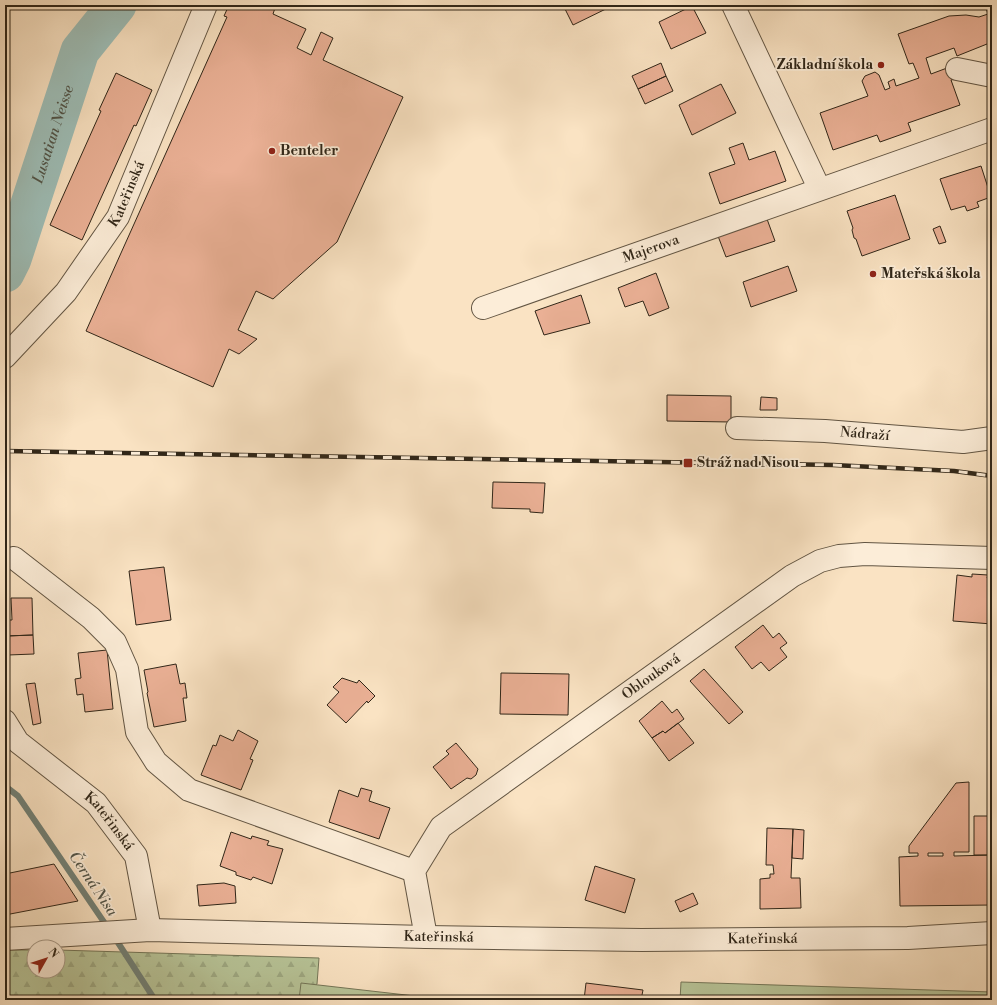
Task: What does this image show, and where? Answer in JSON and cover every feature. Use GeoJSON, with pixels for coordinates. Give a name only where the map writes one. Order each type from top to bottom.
{"type":"FeatureCollection","features":[{"type":"Feature","properties":{"kind":"street","name":"Kateřinská"},"geometry":{"type":"LineString","coordinates":[[5,356],[66,292],[118,217],[206,5]]}},
{"type":"Feature","properties":{"kind":"street"},"geometry":{"type":"LineString","coordinates":[[733,5],[819,188]]}},
{"type":"Feature","properties":{"kind":"street"},"geometry":{"type":"LineString","coordinates":[[957,69],[992,76]]}},
{"type":"Feature","properties":{"kind":"street","name":"Majerova"},"geometry":{"type":"LineString","coordinates":[[482,308],[819,188],[992,129]]}},
{"type":"Feature","properties":{"kind":"street","name":"Nádraží"},"geometry":{"type":"LineString","coordinates":[[737,428],[825,431],[963,442],[992,438]]}},
{"type":"Feature","properties":{"kind":"street","name":"Oblouková"},"geometry":{"type":"LineString","coordinates":[[414,871],[441,827],[792,576],[820,561],[839,556],[865,554],[992,558]]}},
{"type":"Feature","properties":{"kind":"street"},"geometry":{"type":"LineString","coordinates":[[14,558],[91,618],[115,642],[127,669],[137,732],[156,762],[189,790],[414,871],[426,937]]}},
{"type":"Feature","properties":{"kind":"street","name":"Kateřinská"},"geometry":{"type":"LineString","coordinates":[[5,721],[18,742],[96,803],[136,856],[150,930],[426,937],[642,940],[908,938],[992,933]]}},
{"type":"Feature","properties":{"kind":"street"},"geometry":{"type":"LineString","coordinates":[[5,939],[89,936],[150,930]]}},
{"type":"Feature","properties":{"kind":"green space"},"geometry":{"type":"Polygon","coordinates":[[[5,950],[26,950],[26,979],[66,979],[66,950],[319,958],[317,984],[294,1000],[5,1000],[5,950]]]}},
{"type":"Feature","properties":{"kind":"green space"},"geometry":{"type":"Polygon","coordinates":[[[681,982],[992,992],[992,1000],[680,1000],[681,982]]]}},
{"type":"Feature","properties":{"kind":"green space"},"geometry":{"type":"Polygon","coordinates":[[[301,983],[450,1000],[299,1000],[301,983]]]}},
{"type":"Feature","properties":{"kind":"building","name":"Benteler"},"geometry":{"type":"Polygon","coordinates":[[[229,5],[276,5],[273,14],[306,29],[297,48],[311,55],[321,32],[333,38],[323,60],[403,97],[337,242],[273,299],[256,291],[238,330],[257,339],[239,354],[229,349],[213,387],[86,331],[227,17],[224,16],[229,5]]]}},
{"type":"Feature","properties":{"kind":"building"},"geometry":{"type":"Polygon","coordinates":[[[563,5],[614,5],[573,25],[563,5]]]}},
{"type":"Feature","properties":{"kind":"building"},"geometry":{"type":"Polygon","coordinates":[[[985,5],[992,5],[992,42],[957,56],[954,48],[926,58],[931,74],[947,68],[957,78],[951,80],[960,105],[908,123],[911,131],[880,142],[877,135],[833,150],[820,113],[868,96],[862,81],[865,76],[875,72],[879,75],[885,90],[890,88],[888,82],[894,79],[896,86],[919,78],[913,63],[909,64],[898,34],[949,16],[966,15],[979,17],[988,14],[985,5]]]}},
{"type":"Feature","properties":{"kind":"building"},"geometry":{"type":"Polygon","coordinates":[[[692,6],[706,33],[671,49],[659,22],[692,6]]]}},
{"type":"Feature","properties":{"kind":"building"},"geometry":{"type":"Polygon","coordinates":[[[661,63],[666,76],[638,89],[632,76],[661,63]]]}},
{"type":"Feature","properties":{"kind":"building"},"geometry":{"type":"Polygon","coordinates":[[[116,73],[152,90],[136,126],[134,125],[82,240],[50,225],[101,111],[99,110],[116,73]]]}},
{"type":"Feature","properties":{"kind":"building"},"geometry":{"type":"Polygon","coordinates":[[[666,76],[673,91],[645,104],[638,89],[666,76]]]}},
{"type":"Feature","properties":{"kind":"building"},"geometry":{"type":"Polygon","coordinates":[[[721,84],[736,113],[692,135],[679,105],[721,84]]]}},
{"type":"Feature","properties":{"kind":"building"},"geometry":{"type":"Polygon","coordinates":[[[743,143],[749,160],[775,151],[786,181],[720,204],[709,173],[735,164],[729,148],[743,143]]]}},
{"type":"Feature","properties":{"kind":"building"},"geometry":{"type":"Polygon","coordinates":[[[981,166],[991,197],[977,202],[979,207],[967,211],[965,206],[951,210],[940,179],[981,166]]]}},
{"type":"Feature","properties":{"kind":"building"},"geometry":{"type":"Polygon","coordinates":[[[895,195],[910,239],[862,256],[856,239],[854,238],[853,228],[847,211],[895,195]]]}},
{"type":"Feature","properties":{"kind":"building"},"geometry":{"type":"Polygon","coordinates":[[[767,219],[775,241],[726,257],[718,236],[767,219]]]}},
{"type":"Feature","properties":{"kind":"building"},"geometry":{"type":"Polygon","coordinates":[[[940,226],[946,242],[939,244],[933,229],[940,226]]]}},
{"type":"Feature","properties":{"kind":"building"},"geometry":{"type":"Polygon","coordinates":[[[788,266],[797,291],[751,307],[743,282],[788,266]]]}},
{"type":"Feature","properties":{"kind":"building"},"geometry":{"type":"Polygon","coordinates":[[[656,273],[669,308],[649,316],[643,301],[625,307],[618,288],[656,273]]]}},
{"type":"Feature","properties":{"kind":"building"},"geometry":{"type":"Polygon","coordinates":[[[581,295],[590,323],[544,335],[535,311],[581,295]]]}},
{"type":"Feature","properties":{"kind":"building"},"geometry":{"type":"Polygon","coordinates":[[[667,395],[731,396],[731,422],[667,421],[667,395]]]}},
{"type":"Feature","properties":{"kind":"building"},"geometry":{"type":"Polygon","coordinates":[[[761,397],[777,398],[777,410],[760,410],[761,397]]]}},
{"type":"Feature","properties":{"kind":"building"},"geometry":{"type":"Polygon","coordinates":[[[493,482],[545,483],[543,513],[530,512],[530,509],[492,508],[493,482]]]}},
{"type":"Feature","properties":{"kind":"building"},"geometry":{"type":"Polygon","coordinates":[[[164,567],[171,620],[136,625],[129,571],[164,567]]]}},
{"type":"Feature","properties":{"kind":"building"},"geometry":{"type":"Polygon","coordinates":[[[972,574],[988,575],[987,578],[992,578],[992,624],[953,621],[957,575],[972,577],[972,574]]]}},
{"type":"Feature","properties":{"kind":"building"},"geometry":{"type":"Polygon","coordinates":[[[11,598],[32,598],[33,635],[5,636],[5,620],[12,620],[11,598]]]}},
{"type":"Feature","properties":{"kind":"building"},"geometry":{"type":"Polygon","coordinates":[[[763,625],[773,638],[779,633],[787,643],[780,648],[787,657],[769,671],[761,662],[752,669],[735,647],[763,625]]]}},
{"type":"Feature","properties":{"kind":"building"},"geometry":{"type":"Polygon","coordinates":[[[33,635],[34,654],[8,655],[7,636],[33,635]]]}},
{"type":"Feature","properties":{"kind":"building"},"geometry":{"type":"Polygon","coordinates":[[[107,650],[113,709],[85,712],[83,694],[77,695],[75,679],[81,678],[78,653],[107,650]]]}},
{"type":"Feature","properties":{"kind":"building"},"geometry":{"type":"Polygon","coordinates":[[[176,664],[180,684],[185,683],[187,698],[183,698],[186,721],[154,727],[144,670],[176,664]]]}},
{"type":"Feature","properties":{"kind":"building"},"geometry":{"type":"Polygon","coordinates":[[[704,669],[743,712],[729,724],[690,681],[704,669]]]}},
{"type":"Feature","properties":{"kind":"building"},"geometry":{"type":"Polygon","coordinates":[[[501,673],[569,674],[568,715],[500,714],[501,673]]]}},
{"type":"Feature","properties":{"kind":"building"},"geometry":{"type":"Polygon","coordinates":[[[342,678],[357,683],[359,680],[375,696],[368,703],[367,701],[346,723],[327,705],[339,692],[333,687],[342,678]]]}},
{"type":"Feature","properties":{"kind":"building"},"geometry":{"type":"Polygon","coordinates":[[[35,683],[41,723],[33,725],[26,684],[35,683]]]}},
{"type":"Feature","properties":{"kind":"building"},"geometry":{"type":"Polygon","coordinates":[[[662,701],[672,713],[677,709],[684,719],[665,733],[663,731],[652,738],[639,721],[662,701]]]}},
{"type":"Feature","properties":{"kind":"building"},"geometry":{"type":"Polygon","coordinates":[[[678,723],[694,743],[669,761],[652,738],[663,731],[665,733],[678,723]]]}},
{"type":"Feature","properties":{"kind":"building"},"geometry":{"type":"Polygon","coordinates":[[[238,730],[258,741],[250,759],[253,760],[241,790],[201,775],[213,745],[216,746],[220,735],[233,741],[238,730]]]}},
{"type":"Feature","properties":{"kind":"building"},"geometry":{"type":"Polygon","coordinates":[[[456,743],[478,769],[476,775],[471,779],[467,778],[451,789],[433,767],[449,754],[446,751],[456,743]]]}},
{"type":"Feature","properties":{"kind":"building"},"geometry":{"type":"Polygon","coordinates":[[[969,782],[969,852],[954,852],[954,856],[992,855],[992,905],[900,906],[899,857],[918,856],[918,853],[909,853],[909,846],[956,783],[969,782]],[[928,853],[928,856],[943,856],[943,853],[928,853]]]}},
{"type":"Feature","properties":{"kind":"building"},"geometry":{"type":"Polygon","coordinates":[[[361,788],[372,791],[369,801],[390,808],[379,839],[329,822],[339,790],[358,797],[361,788]]]}},
{"type":"Feature","properties":{"kind":"building"},"geometry":{"type":"Polygon","coordinates":[[[974,816],[992,816],[992,855],[974,855],[974,816]]]}},
{"type":"Feature","properties":{"kind":"building"},"geometry":{"type":"Polygon","coordinates":[[[767,828],[793,829],[791,878],[800,878],[801,908],[760,909],[760,879],[770,878],[770,874],[774,874],[773,865],[766,865],[767,828]]]}},
{"type":"Feature","properties":{"kind":"building"},"geometry":{"type":"Polygon","coordinates":[[[793,829],[804,830],[803,859],[792,858],[793,829]]]}},
{"type":"Feature","properties":{"kind":"building"},"geometry":{"type":"Polygon","coordinates":[[[231,832],[251,839],[252,836],[269,841],[267,845],[283,849],[272,884],[253,877],[251,880],[236,875],[236,872],[220,866],[231,832]]]}},
{"type":"Feature","properties":{"kind":"building"},"geometry":{"type":"Polygon","coordinates":[[[54,864],[78,901],[5,915],[5,874],[54,864]]]}},
{"type":"Feature","properties":{"kind":"building"},"geometry":{"type":"Polygon","coordinates":[[[595,866],[635,879],[625,913],[585,900],[595,866]]]}},
{"type":"Feature","properties":{"kind":"building"},"geometry":{"type":"Polygon","coordinates":[[[224,883],[235,886],[236,903],[199,906],[197,885],[224,883]]]}},
{"type":"Feature","properties":{"kind":"building"},"geometry":{"type":"Polygon","coordinates":[[[693,893],[698,904],[680,912],[675,901],[693,893]]]}},
{"type":"Feature","properties":{"kind":"building"},"geometry":{"type":"Polygon","coordinates":[[[586,983],[643,990],[641,1000],[584,1000],[586,983]]]}},
{"type":"Feature","properties":{"kind":"waterway","name":"Lusatian Neisse"},"geometry":{"type":"LineString","coordinates":[[5,273],[12,259],[80,51],[117,5]]}},
{"type":"Feature","properties":{"kind":"waterway","name":"Černá Nisa"},"geometry":{"type":"LineString","coordinates":[[5,786],[18,796],[108,928]]}},
{"type":"Feature","properties":{"kind":"waterway","name":"Černá Nisa"},"geometry":{"type":"LineString","coordinates":[[115,938],[155,1000]]}},
{"type":"Feature","properties":{"kind":"railway"},"geometry":{"type":"LineString","coordinates":[[5,451],[833,465],[954,471],[992,476]]}},
{"type":"Feature","properties":{"kind":"place","name":"Základní škola"},"geometry":{"type":"Point","coordinates":[881,65]}},
{"type":"Feature","properties":{"kind":"place","name":"Benteler"},"geometry":{"type":"Point","coordinates":[272,151]}},
{"type":"Feature","properties":{"kind":"place","name":"Mateřská škola"},"geometry":{"type":"Point","coordinates":[873,274]}},
{"type":"Feature","properties":{"kind":"place","name":"Stráž nad Nisou"},"geometry":{"type":"Point","coordinates":[688,463]}}]}
